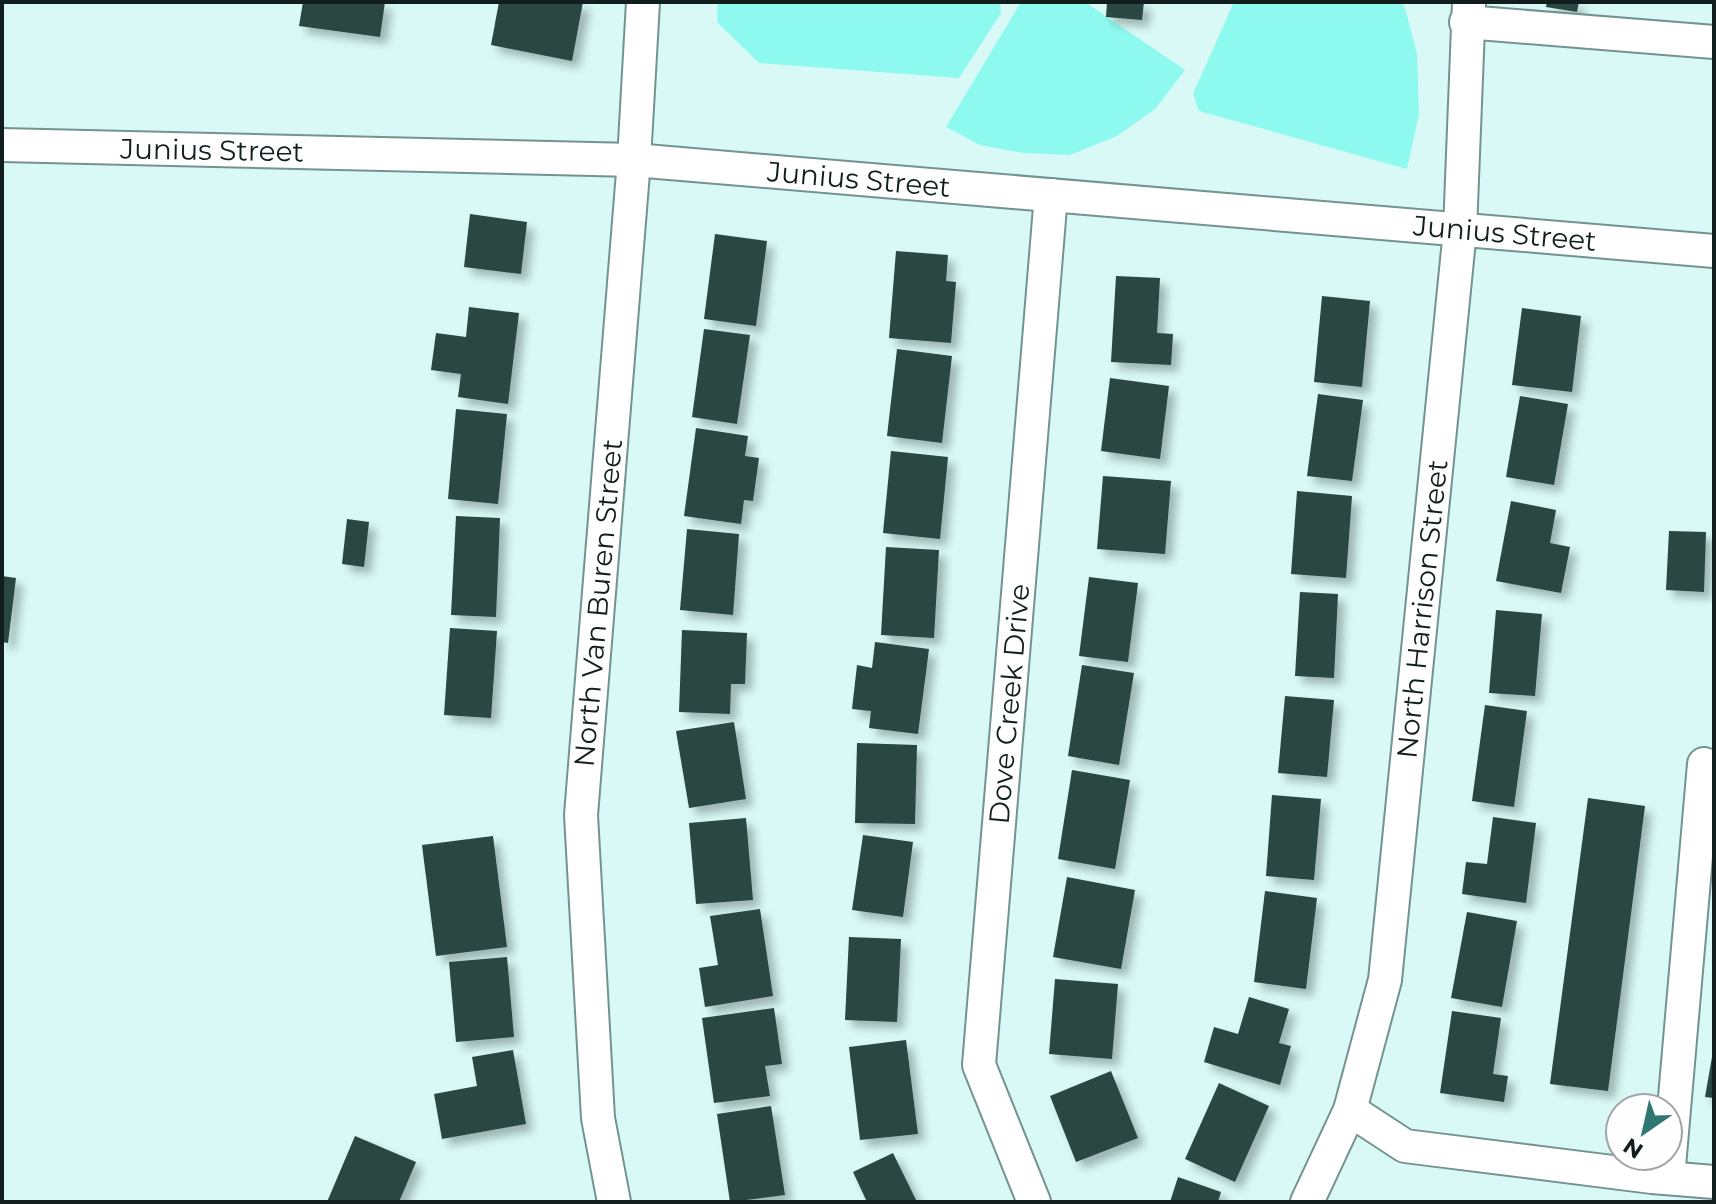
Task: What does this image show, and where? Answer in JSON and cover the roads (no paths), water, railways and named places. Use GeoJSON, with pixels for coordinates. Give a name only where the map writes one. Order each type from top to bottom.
{"type":"FeatureCollection","features":[{"type":"Feature","properties":{"kind":"street","name":"North Van Buren Street"},"geometry":{"type":"LineString","coordinates":[[614,1202],[598,1118],[581,815],[634,160],[643,2]]}},
{"type":"Feature","properties":{"kind":"street"},"geometry":{"type":"LineString","coordinates":[[1468,12],[1714,42]]}},
{"type":"Feature","properties":{"kind":"street","name":"North Harrison Street"},"geometry":{"type":"LineString","coordinates":[[1307,1202],[1350,1110],[1385,980],[1460,230],[1468,12]]}},
{"type":"Feature","properties":{"kind":"street","name":"Junius Street"},"geometry":{"type":"LineString","coordinates":[[2,145],[634,160],[1714,251]]}},
{"type":"Feature","properties":{"kind":"street","name":"Dove Creek Drive"},"geometry":{"type":"LineString","coordinates":[[1034,1202],[979,1065],[1051,195]]}},
{"type":"Feature","properties":{"kind":"street"},"geometry":{"type":"LineString","coordinates":[[1656,1186],[1704,764]]}},
{"type":"Feature","properties":{"kind":"street"},"geometry":{"type":"LineString","coordinates":[[1350,1110],[1405,1146],[1656,1186],[1714,1182]]}}]}
